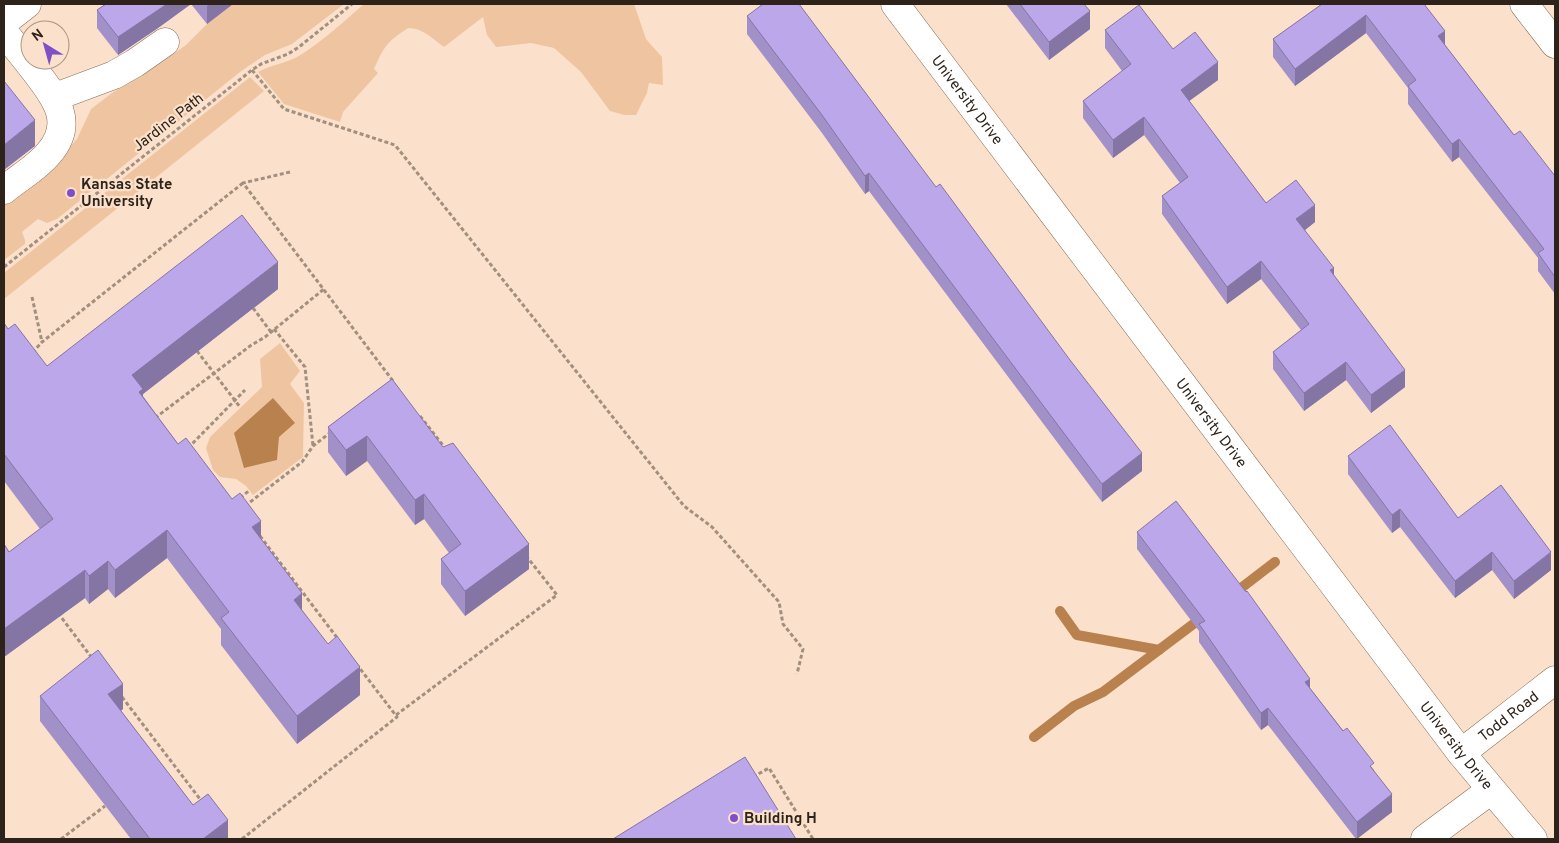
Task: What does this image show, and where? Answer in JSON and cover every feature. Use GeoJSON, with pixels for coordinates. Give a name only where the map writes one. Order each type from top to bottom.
{"type":"FeatureCollection","features":[{"type":"Feature","properties":{"kind":"street"},"geometry":{"type":"LineString","coordinates":[[4,22],[28,4]]}},
{"type":"Feature","properties":{"kind":"street","name":"University Drive"},"geometry":{"type":"LineString","coordinates":[[895,4],[1461,753],[1533,839]]}},
{"type":"Feature","properties":{"kind":"street"},"geometry":{"type":"LineString","coordinates":[[1524,4],[1555,44]]}},
{"type":"Feature","properties":{"kind":"street"},"geometry":{"type":"LineString","coordinates":[[4,32],[55,97],[62,127],[59,139],[48,154],[4,190]]}},
{"type":"Feature","properties":{"kind":"street"},"geometry":{"type":"LineString","coordinates":[[55,97],[114,74],[135,63],[165,42]]}},
{"type":"Feature","properties":{"kind":"street","name":"Todd Road"},"geometry":{"type":"LineString","coordinates":[[1461,753],[1555,680]]}},
{"type":"Feature","properties":{"kind":"street"},"geometry":{"type":"LineString","coordinates":[[1425,839],[1491,790]]}},
{"type":"Feature","properties":{"kind":"path","name":"Jardine Path"},"geometry":{"type":"LineString","coordinates":[[4,267],[252,70],[299,47],[352,4]]}},
{"type":"Feature","properties":{"kind":"path"},"geometry":{"type":"LineString","coordinates":[[252,70],[284,109],[394,145],[684,506],[712,527],[779,602],[784,624],[802,649],[797,674]]}},
{"type":"Feature","properties":{"kind":"path"},"geometry":{"type":"LineString","coordinates":[[40,359],[34,351],[42,342],[243,183],[290,172]]}},
{"type":"Feature","properties":{"kind":"path"},"geometry":{"type":"LineString","coordinates":[[243,183],[395,384]]}},
{"type":"Feature","properties":{"kind":"path"},"geometry":{"type":"LineString","coordinates":[[148,412],[154,419],[324,289]]}},
{"type":"Feature","properties":{"kind":"path"},"geometry":{"type":"LineString","coordinates":[[32,297],[42,342]]}},
{"type":"Feature","properties":{"kind":"path"},"geometry":{"type":"LineString","coordinates":[[253,308],[305,367],[313,446]]}},
{"type":"Feature","properties":{"kind":"path"},"geometry":{"type":"LineString","coordinates":[[197,351],[240,407]]}},
{"type":"Feature","properties":{"kind":"path"},"geometry":{"type":"LineString","coordinates":[[196,453],[190,446],[245,390]]}},
{"type":"Feature","properties":{"kind":"path"},"geometry":{"type":"LineString","coordinates":[[419,415],[449,454]]}},
{"type":"Feature","properties":{"kind":"path"},"geometry":{"type":"LineString","coordinates":[[239,510],[302,462],[313,446],[335,429]]}},
{"type":"Feature","properties":{"kind":"path"},"geometry":{"type":"LineString","coordinates":[[234,503],[250,490]]}},
{"type":"Feature","properties":{"kind":"path"},"geometry":{"type":"LineString","coordinates":[[257,534],[342,644]]}},
{"type":"Feature","properties":{"kind":"path"},"geometry":{"type":"LineString","coordinates":[[242,839],[397,717],[396,715],[557,595],[527,556]]}},
{"type":"Feature","properties":{"kind":"path"},"geometry":{"type":"LineString","coordinates":[[54,608],[97,664]]}},
{"type":"Feature","properties":{"kind":"path"},"geometry":{"type":"LineString","coordinates":[[354,660],[396,715]]}},
{"type":"Feature","properties":{"kind":"path"},"geometry":{"type":"LineString","coordinates":[[121,696],[208,810]]}},
{"type":"Feature","properties":{"kind":"path"},"geometry":{"type":"LineString","coordinates":[[163,764],[169,759]]}},
{"type":"Feature","properties":{"kind":"path"},"geometry":{"type":"LineString","coordinates":[[753,778],[769,768],[812,839]]}},
{"type":"Feature","properties":{"kind":"path"},"geometry":{"type":"LineString","coordinates":[[61,839],[105,806]]}},
{"type":"Feature","properties":{"kind":"shaded area"},"geometry":{"type":"Polygon","coordinates":[[[233,4],[344,4],[292,44],[265,55],[240,72],[57,219],[47,223],[38,219],[22,232],[25,244],[4,260],[4,199],[67,150],[77,139],[91,109],[112,93],[186,45],[207,24],[233,4]]]}},
{"type":"Feature","properties":{"kind":"shaded area"},"geometry":{"type":"Polygon","coordinates":[[[364,4],[634,4],[646,39],[662,57],[663,85],[649,83],[647,93],[636,115],[624,115],[610,111],[581,72],[554,48],[531,43],[496,47],[487,35],[483,17],[444,47],[428,34],[413,28],[408,28],[390,41],[374,69],[378,73],[343,112],[340,122],[284,104],[258,72],[297,57],[332,32],[364,4]]]}},
{"type":"Feature","properties":{"kind":"shaded area"},"geometry":{"type":"Polygon","coordinates":[[[250,77],[264,91],[4,299],[4,273],[250,77]]]}},
{"type":"Feature","properties":{"kind":"shaded area"},"geometry":{"type":"Polygon","coordinates":[[[280,343],[300,371],[290,384],[304,403],[303,457],[253,495],[246,486],[236,479],[220,477],[213,470],[206,448],[210,437],[262,387],[260,359],[280,343]]]}},
{"type":"Feature","properties":{"kind":"shaded area"},"geometry":{"type":"Polygon","coordinates":[[[273,398],[295,423],[279,437],[277,460],[244,468],[234,433],[273,398]]]}},
{"type":"Feature","properties":{"kind":"building"},"geometry":{"type":"Polygon","coordinates":[[[106,4],[167,4],[118,37],[97,10],[106,4]]]}},
{"type":"Feature","properties":{"kind":"building"},"geometry":{"type":"Polygon","coordinates":[[[763,4],[799,4],[936,187],[940,184],[1070,360],[1142,453],[1102,484],[869,173],[865,176],[822,115],[747,16],[763,4]]]}},
{"type":"Feature","properties":{"kind":"building"},"geometry":{"type":"Polygon","coordinates":[[[1020,4],[1084,4],[1090,11],[1049,42],[1020,4]]]}},
{"type":"Feature","properties":{"kind":"building"},"geometry":{"type":"Polygon","coordinates":[[[1322,4],[1424,4],[1445,31],[1438,36],[1514,135],[1520,131],[1555,176],[1555,277],[1538,253],[1544,249],[1459,139],[1452,144],[1408,86],[1416,80],[1366,15],[1295,69],[1273,39],[1322,4]]]}},
{"type":"Feature","properties":{"kind":"building"},"geometry":{"type":"Polygon","coordinates":[[[1139,5],[1173,49],[1195,32],[1218,62],[1181,90],[1266,203],[1296,180],[1315,205],[1296,219],[1334,268],[1330,270],[1405,370],[1371,395],[1346,362],[1304,393],[1273,352],[1309,324],[1261,261],[1227,287],[1162,196],[1188,177],[1144,117],[1113,140],[1083,101],[1131,64],[1105,30],[1139,5]]]}},
{"type":"Feature","properties":{"kind":"building"},"geometry":{"type":"Polygon","coordinates":[[[4,81],[35,120],[4,145],[4,81]]]}},
{"type":"Feature","properties":{"kind":"building"},"geometry":{"type":"Polygon","coordinates":[[[242,215],[278,262],[132,375],[143,389],[139,392],[178,444],[186,438],[232,499],[240,493],[261,521],[252,527],[302,593],[294,600],[328,644],[337,636],[360,667],[297,716],[221,618],[229,612],[167,530],[115,570],[108,561],[89,576],[85,570],[4,629],[4,544],[9,552],[53,519],[4,454],[4,323],[8,329],[15,324],[47,366],[242,215]]]}},
{"type":"Feature","properties":{"kind":"building"},"geometry":{"type":"Polygon","coordinates":[[[392,379],[443,447],[453,443],[529,544],[465,591],[441,559],[461,544],[424,494],[415,500],[367,436],[346,450],[328,427],[392,379]]]}},
{"type":"Feature","properties":{"kind":"building"},"geometry":{"type":"Polygon","coordinates":[[[1390,425],[1458,518],[1501,485],[1551,552],[1514,581],[1492,552],[1455,581],[1400,509],[1392,515],[1348,456],[1390,425]]]}},
{"type":"Feature","properties":{"kind":"building"},"geometry":{"type":"Polygon","coordinates":[[[1176,501],[1247,591],[1310,679],[1305,682],[1343,731],[1347,728],[1374,763],[1370,766],[1392,794],[1357,822],[1268,708],[1261,713],[1199,624],[1205,621],[1137,532],[1176,501]]]}},
{"type":"Feature","properties":{"kind":"building"},"geometry":{"type":"Polygon","coordinates":[[[98,650],[123,684],[108,694],[193,805],[208,794],[228,820],[203,839],[150,839],[40,696],[98,650]]]}},
{"type":"Feature","properties":{"kind":"building"},"geometry":{"type":"Polygon","coordinates":[[[745,757],[796,839],[613,839],[745,757]]]}},
{"type":"Feature","properties":{"kind":"waterway"},"geometry":{"type":"LineString","coordinates":[[1232,595],[1275,562]]}},
{"type":"Feature","properties":{"kind":"waterway"},"geometry":{"type":"LineString","coordinates":[[1060,611],[1077,635],[1159,650]]}},
{"type":"Feature","properties":{"kind":"waterway"},"geometry":{"type":"LineString","coordinates":[[1034,737],[1074,706],[1103,692],[1204,616]]}},
{"type":"Feature","properties":{"kind":"place","name":"Kansas State University"},"geometry":{"type":"Point","coordinates":[71,193]}},
{"type":"Feature","properties":{"kind":"place","name":"Building H"},"geometry":{"type":"Point","coordinates":[734,818]}}]}
